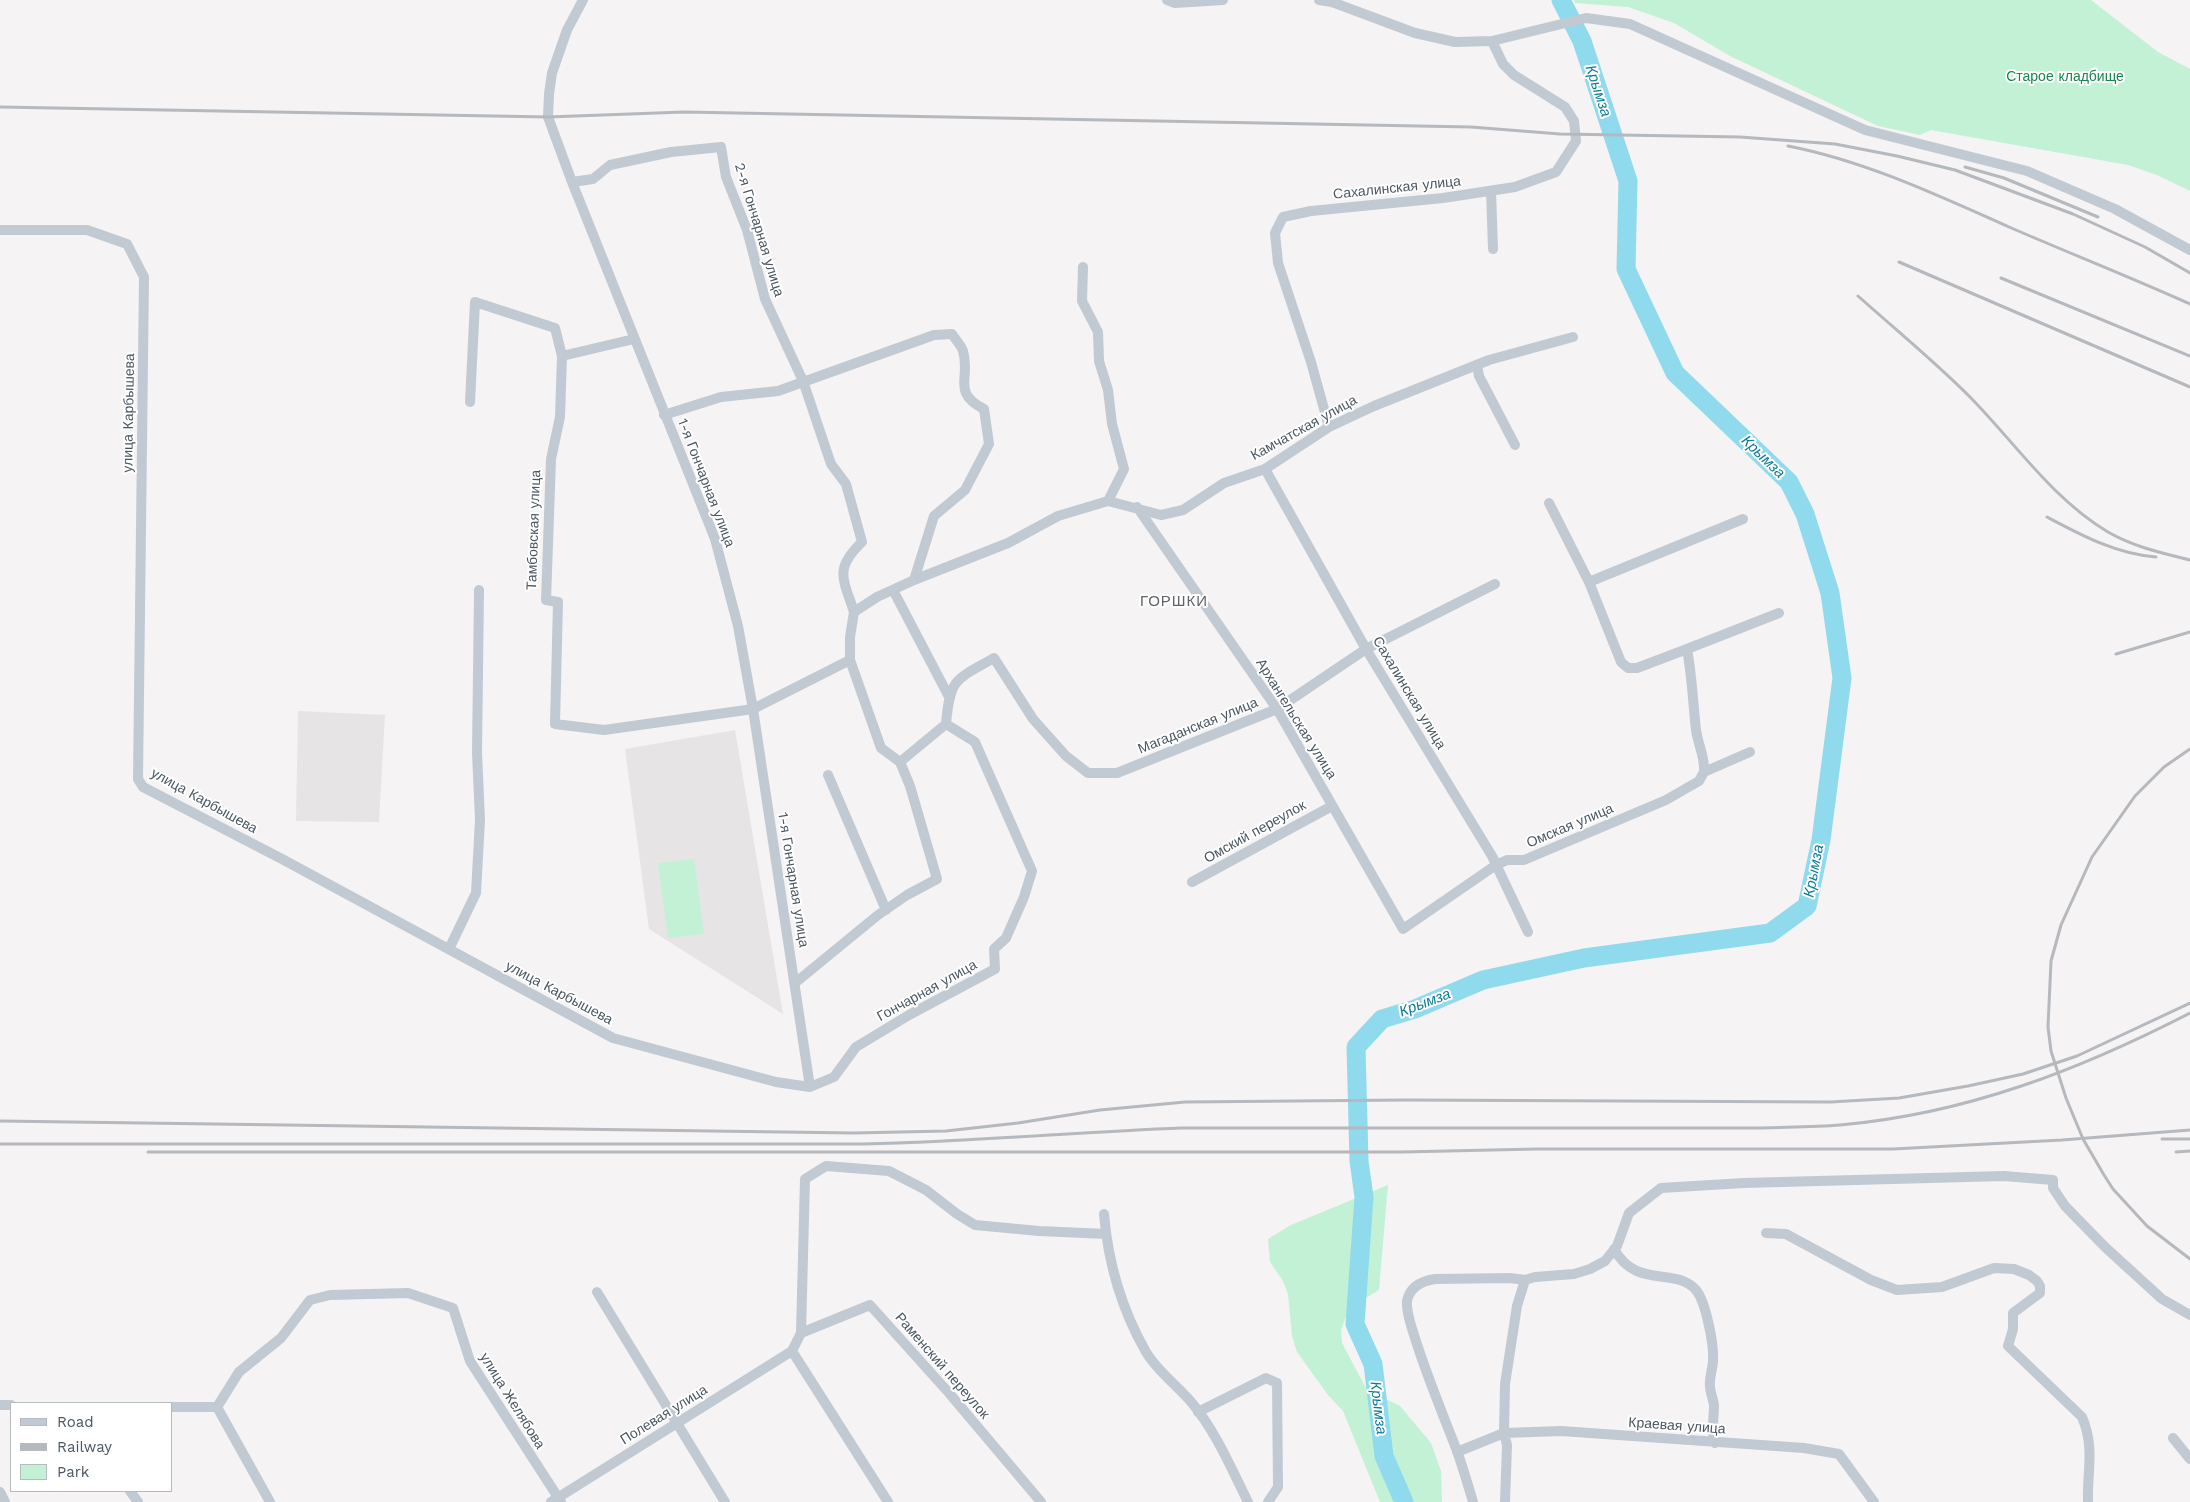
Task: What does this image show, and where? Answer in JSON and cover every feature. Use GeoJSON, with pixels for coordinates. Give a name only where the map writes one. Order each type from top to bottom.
{"type":"FeatureCollection","features":[{"type":"Feature","properties":{"kind":"street","name":"1-я Гончарная улица"},"geometry":{"type":"LineString","coordinates":[[583,0],[567,30],[552,73],[548,117],[634,339],[715,539],[738,626],[753,709],[810,1087]]}},
{"type":"Feature","properties":{"kind":"street"},"geometry":{"type":"LineString","coordinates":[[1167,0],[1175,3],[1223,0]]}},
{"type":"Feature","properties":{"kind":"street"},"geometry":{"type":"LineString","coordinates":[[1319,0],[1334,1],[1415,33],[1455,42],[1492,41],[1586,18],[1630,24],[1865,130],[2027,172],[2115,209],[2190,250]]}},
{"type":"Feature","properties":{"kind":"street","name":"Сахалинская улица"},"geometry":{"type":"LineString","coordinates":[[1329,427],[1311,362],[1278,264],[1275,233],[1283,217],[1311,210],[1443,198],[1491,191],[1515,187],[1556,172],[1576,141],[1574,121],[1565,107],[1514,75],[1503,64],[1492,41]]}},
{"type":"Feature","properties":{"kind":"street","name":"2-я Гончарная улица"},"geometry":{"type":"LineString","coordinates":[[572,182],[593,179],[610,165],[671,152],[721,147],[726,177],[747,230],[765,299],[803,381],[831,464],[846,484],[862,542],[848,556],[843,568],[844,579],[854,612],[850,637],[850,660],[881,748],[900,762],[910,786],[938,879],[886,910],[795,983]]}},
{"type":"Feature","properties":{"kind":"street"},"geometry":{"type":"LineString","coordinates":[[1491,191],[1493,249]]}},
{"type":"Feature","properties":{"kind":"street","name":"улица Карбышева"},"geometry":{"type":"LineString","coordinates":[[0,230],[87,230],[127,244],[144,277],[138,779],[143,786],[613,1038],[776,1082],[810,1087]]}},
{"type":"Feature","properties":{"kind":"street"},"geometry":{"type":"LineString","coordinates":[[1083,266],[1082,301],[1098,332],[1099,361],[1108,390],[1112,424],[1124,468],[1108,501]]}},
{"type":"Feature","properties":{"kind":"street"},"geometry":{"type":"LineString","coordinates":[[470,402],[475,302],[555,328],[562,356],[634,339]]}},
{"type":"Feature","properties":{"kind":"street"},"geometry":{"type":"LineString","coordinates":[[664,414],[721,398],[778,391],[934,335],[952,334],[963,350],[964,389],[971,402],[984,409],[989,444],[965,490],[934,516],[914,580],[854,612]]}},
{"type":"Feature","properties":{"kind":"street","name":"Камчатская улица"},"geometry":{"type":"LineString","coordinates":[[914,580],[1008,543],[1058,516],[1108,501],[1137,507],[1161,515],[1183,510],[1224,483],[1265,469],[1329,427],[1374,406],[1477,365],[1574,337]]}},
{"type":"Feature","properties":{"kind":"street","name":"Тамбовская улица"},"geometry":{"type":"LineString","coordinates":[[562,356],[560,417],[551,459],[546,600],[558,602],[555,724],[604,730],[753,709]]}},
{"type":"Feature","properties":{"kind":"street"},"geometry":{"type":"LineString","coordinates":[[1477,365],[1480,376],[1515,445]]}},
{"type":"Feature","properties":{"kind":"street","name":"Сахалинская улица"},"geometry":{"type":"LineString","coordinates":[[1265,469],[1366,649],[1496,866],[1528,932]]}},
{"type":"Feature","properties":{"kind":"street"},"geometry":{"type":"LineString","coordinates":[[1549,503],[1589,582],[1621,662],[1628,668],[1637,668],[1779,613]]}},
{"type":"Feature","properties":{"kind":"street","name":"Архангельская улица"},"geometry":{"type":"LineString","coordinates":[[1137,507],[1277,709],[1403,929]]}},
{"type":"Feature","properties":{"kind":"street"},"geometry":{"type":"LineString","coordinates":[[1589,582],[1744,519]]}},
{"type":"Feature","properties":{"kind":"street","name":"Магаданская улица"},"geometry":{"type":"LineString","coordinates":[[948,695],[959,678],[994,658],[1033,720],[1066,756],[1088,773],[1117,774],[1277,709],[1366,649],[1495,584]]}},
{"type":"Feature","properties":{"kind":"street"},"geometry":{"type":"LineString","coordinates":[[449,949],[476,893],[480,820],[477,753],[478,590]]}},
{"type":"Feature","properties":{"kind":"street"},"geometry":{"type":"LineString","coordinates":[[893,590],[948,695],[946,724],[900,762]]}},
{"type":"Feature","properties":{"kind":"street"},"geometry":{"type":"LineString","coordinates":[[1688,649],[1697,732],[1705,760],[1704,772]]}},
{"type":"Feature","properties":{"kind":"street"},"geometry":{"type":"LineString","coordinates":[[753,709],[850,660]]}},
{"type":"Feature","properties":{"kind":"street","name":"Гончарная улица"},"geometry":{"type":"LineString","coordinates":[[810,1087],[834,1077],[856,1047],[909,1015],[995,969],[994,949],[1006,938],[1024,897],[1032,871],[975,742],[946,724]]}},
{"type":"Feature","properties":{"kind":"street","name":"Омская улица"},"geometry":{"type":"LineString","coordinates":[[1403,929],[1507,860],[1524,860],[1666,800],[1699,781],[1704,772],[1750,752]]}},
{"type":"Feature","properties":{"kind":"street"},"geometry":{"type":"LineString","coordinates":[[828,775],[886,910]]}},
{"type":"Feature","properties":{"kind":"street","name":"Омский переулок"},"geometry":{"type":"LineString","coordinates":[[1192,882],[1332,806]]}},
{"type":"Feature","properties":{"kind":"street"},"geometry":{"type":"LineString","coordinates":[[888,1502],[792,1351],[800,1333],[805,1179],[826,1166],[889,1171],[926,1190],[957,1214],[975,1225],[1069,1233],[1106,1234]]}},
{"type":"Feature","properties":{"kind":"street"},"geometry":{"type":"LineString","coordinates":[[1473,1502],[1457,1452],[1422,1360],[1408,1315],[1407,1302],[1410,1294],[1415,1286],[1423,1281],[1435,1279],[1510,1278],[1525,1280],[1535,1277],[1574,1274],[1590,1269],[1605,1261],[1614,1249],[1629,1213],[1661,1188],[1744,1183],[2004,1176],[2053,1180],[2053,1188],[2065,1206],[2105,1247],[2162,1299],[2190,1315]]}},
{"type":"Feature","properties":{"kind":"street"},"geometry":{"type":"LineString","coordinates":[[1104,1214],[1115,1281],[1133,1326],[1147,1354],[1198,1412],[1221,1446],[1248,1502]]}},
{"type":"Feature","properties":{"kind":"street"},"geometry":{"type":"LineString","coordinates":[[1766,1233],[1786,1234],[1871,1280],[1897,1290],[1942,1286],[1994,1268],[2014,1270],[2037,1281],[2040,1286],[2040,1293],[2013,1312],[2013,1329],[2008,1346],[2082,1417],[2088,1431],[2091,1447],[2088,1502]]}},
{"type":"Feature","properties":{"kind":"street"},"geometry":{"type":"LineString","coordinates":[[1614,1249],[1629,1268],[1643,1274],[1683,1282],[1696,1290],[1702,1302],[1713,1350],[1710,1388],[1714,1404],[1715,1443]]}},
{"type":"Feature","properties":{"kind":"street"},"geometry":{"type":"LineString","coordinates":[[1505,1502],[1507,1444],[1504,1434],[1505,1384],[1511,1337],[1521,1288],[1525,1280]]}},
{"type":"Feature","properties":{"kind":"street"},"geometry":{"type":"LineString","coordinates":[[597,1292],[726,1502]]}},
{"type":"Feature","properties":{"kind":"street","name":"улица Желябова"},"geometry":{"type":"LineString","coordinates":[[217,1407],[239,1372],[281,1338],[310,1300],[330,1295],[408,1293],[453,1308],[470,1361],[556,1501]]}},
{"type":"Feature","properties":{"kind":"street","name":"Раменский переулок"},"geometry":{"type":"LineString","coordinates":[[800,1333],[870,1305],[1041,1502]]}},
{"type":"Feature","properties":{"kind":"street","name":"Полевая улица"},"geometry":{"type":"LineString","coordinates":[[556,1501],[792,1351]]}},
{"type":"Feature","properties":{"kind":"street"},"geometry":{"type":"LineString","coordinates":[[1198,1412],[1266,1378],[1277,1383],[1278,1487],[1268,1502]]}},
{"type":"Feature","properties":{"kind":"street"},"geometry":{"type":"LineString","coordinates":[[172,1407],[217,1407],[270,1502]]}},
{"type":"Feature","properties":{"kind":"street","name":"Краевая улица"},"geometry":{"type":"LineString","coordinates":[[1457,1452],[1504,1434],[1561,1431],[1804,1448],[1839,1454],[1874,1502]]}},
{"type":"Feature","properties":{"kind":"street"},"geometry":{"type":"LineString","coordinates":[[2173,1438],[2190,1459]]}},
{"type":"Feature","properties":{"kind":"street"},"geometry":{"type":"LineString","coordinates":[[0,1492],[5,1502]]}},
{"type":"Feature","properties":{"kind":"shaded area"},"geometry":{"type":"Polygon","coordinates":[[[298,711],[385,715],[379,822],[296,821],[298,711]]]}},
{"type":"Feature","properties":{"kind":"shaded area"},"geometry":{"type":"Polygon","coordinates":[[[735,730],[783,1014],[649,929],[625,749],[735,730]]]}},
{"type":"Feature","properties":{"kind":"green space","name":"Старое кладбище"},"geometry":{"type":"Polygon","coordinates":[[[1574,0],[2091,0],[2158,52],[2190,69],[2190,191],[2157,175],[2128,165],[1931,130],[1920,135],[1878,126],[1730,56],[1674,23],[1628,7],[1575,3],[1574,0]]]}},
{"type":"Feature","properties":{"kind":"green space"},"geometry":{"type":"Polygon","coordinates":[[[694,859],[704,934],[668,938],[658,863],[694,859]]]}},
{"type":"Feature","properties":{"kind":"green space"},"geometry":{"type":"Polygon","coordinates":[[[1388,1185],[1379,1290],[1349,1308],[1341,1330],[1342,1343],[1367,1390],[1400,1406],[1431,1443],[1441,1471],[1442,1502],[1380,1502],[1343,1411],[1328,1395],[1297,1352],[1292,1336],[1288,1294],[1283,1281],[1270,1262],[1268,1239],[1291,1225],[1388,1185]]]}},
{"type":"Feature","properties":{"kind":"waterway","name":"Крымза"},"geometry":{"type":"LineString","coordinates":[[1404,1502],[1384,1456],[1373,1364],[1355,1324],[1364,1197],[1359,1161],[1356,1047],[1382,1019],[1415,1009],[1483,980],[1584,958],[1770,933],[1807,906],[1821,840],[1842,678],[1830,593],[1805,514],[1789,482],[1675,373],[1626,269],[1628,181],[1582,41],[1561,0]]}},
{"type":"Feature","properties":{"kind":"railway"},"geometry":{"type":"LineString","coordinates":[[0,107],[548,117],[684,112],[1471,127],[1560,134],[1740,137],[1835,144],[1955,170],[2073,214],[2145,247],[2190,273]]}},
{"type":"Feature","properties":{"kind":"railway"},"geometry":{"type":"LineString","coordinates":[[1788,146],[1845,160],[1928,191],[2190,304]]}},
{"type":"Feature","properties":{"kind":"railway"},"geometry":{"type":"LineString","coordinates":[[1965,167],[2004,178],[2098,217]]}},
{"type":"Feature","properties":{"kind":"railway"},"geometry":{"type":"LineString","coordinates":[[1899,262],[2190,387]]}},
{"type":"Feature","properties":{"kind":"railway"},"geometry":{"type":"LineString","coordinates":[[2001,278],[2190,356]]}},
{"type":"Feature","properties":{"kind":"railway"},"geometry":{"type":"LineString","coordinates":[[1858,296],[1955,382],[2069,503],[2108,532],[2128,542],[2190,560]]}},
{"type":"Feature","properties":{"kind":"railway"},"geometry":{"type":"LineString","coordinates":[[2047,517],[2099,543],[2127,552],[2156,557]]}},
{"type":"Feature","properties":{"kind":"railway"},"geometry":{"type":"LineString","coordinates":[[2116,654],[2190,632]]}},
{"type":"Feature","properties":{"kind":"railway"},"geometry":{"type":"LineString","coordinates":[[2190,749],[2164,767],[2135,796],[2092,857],[2061,925],[2051,961],[2048,1027],[2051,1051],[2066,1098],[2083,1139],[2104,1175],[2113,1189],[2147,1226],[2190,1259]]}},
{"type":"Feature","properties":{"kind":"railway"},"geometry":{"type":"LineString","coordinates":[[0,1121],[854,1133],[946,1131],[1018,1123],[1100,1110],[1185,1102],[1406,1100],[1831,1102],[1899,1098],[2023,1074],[2077,1056],[2190,1003]]}},
{"type":"Feature","properties":{"kind":"railway"},"geometry":{"type":"LineString","coordinates":[[0,1144],[864,1144],[1182,1128],[1760,1128],[1830,1126],[1887,1119],[1977,1100],[2064,1071],[2148,1034],[2190,1013]]}},
{"type":"Feature","properties":{"kind":"railway"},"geometry":{"type":"LineString","coordinates":[[148,1152],[1402,1152],[1537,1149],[1893,1149],[2062,1140],[2190,1130]]}},
{"type":"Feature","properties":{"kind":"railway"},"geometry":{"type":"LineString","coordinates":[[2162,1139],[2190,1139]]}},
{"type":"Feature","properties":{"kind":"railway"},"geometry":{"type":"LineString","coordinates":[[2176,1152],[2190,1151]]}},
{"type":"Feature","properties":{"kind":"district","name":"ГОРШКИ"},"geometry":{"type":"Point","coordinates":[1174,602]}}]}
